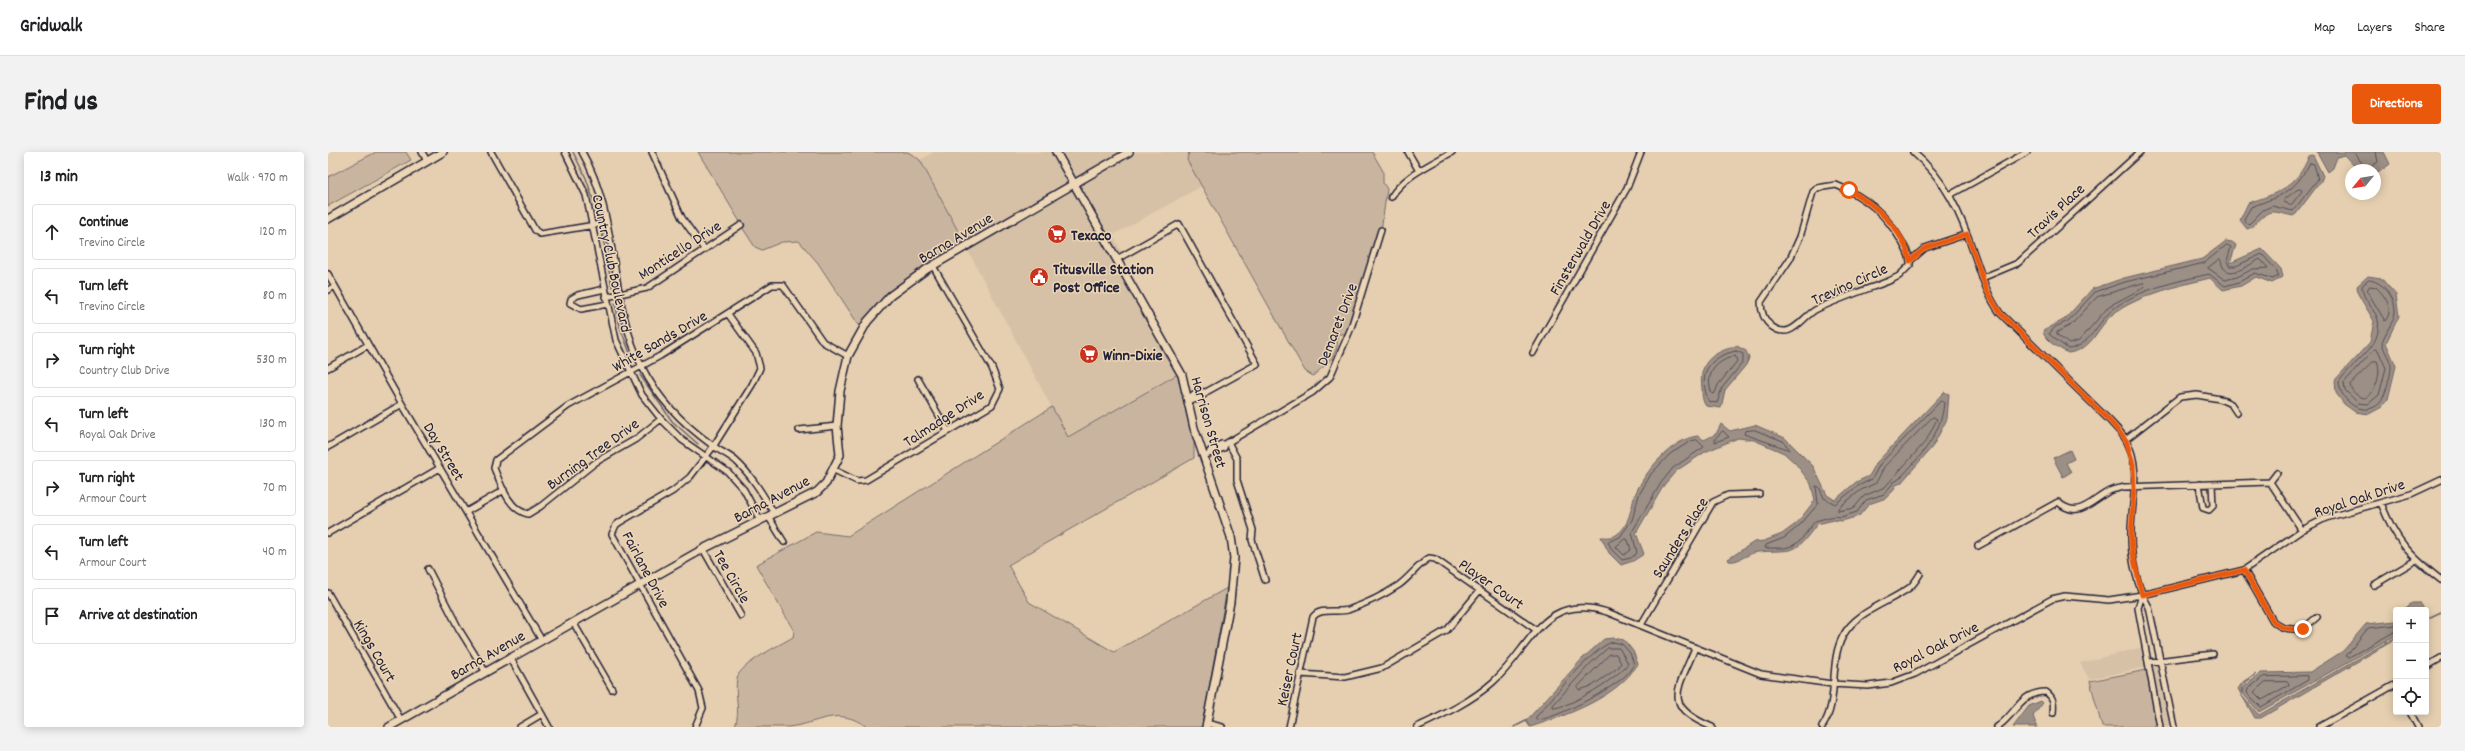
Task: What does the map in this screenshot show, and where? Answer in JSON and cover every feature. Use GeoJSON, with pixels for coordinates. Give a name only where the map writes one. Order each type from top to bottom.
{"type":"FeatureCollection","features":[{"type":"Feature","properties":{"kind":"street"},"geometry":{"type":"LineString","coordinates":[[422,152],[427,161]]}},
{"type":"Feature","properties":{"kind":"street"},"geometry":{"type":"LineString","coordinates":[[328,219],[443,152]]}},
{"type":"Feature","properties":{"kind":"street"},"geometry":{"type":"LineString","coordinates":[[491,152],[535,230],[540,234],[607,222]]}},
{"type":"Feature","properties":{"kind":"street","name":"Country Club Boulevard"},"geometry":{"type":"LineString","coordinates":[[565,152],[586,195],[616,340],[642,395],[661,419],[682,440],[728,472],[744,490],[760,520]]}},
{"type":"Feature","properties":{"kind":"street","name":"Country Club Boulevard"},"geometry":{"type":"LineString","coordinates":[[582,152],[599,190],[607,222],[619,295],[630,336],[642,366],[654,388],[671,410],[713,447],[736,461],[753,480],[784,542]]}},
{"type":"Feature","properties":{"kind":"street"},"geometry":{"type":"LineString","coordinates":[[652,152],[682,218],[704,249]]}},
{"type":"Feature","properties":{"kind":"street","name":"Harrison Street"},"geometry":{"type":"LineString","coordinates":[[1056,152],[1075,183],[1182,375],[1189,399],[1194,428],[1207,455],[1231,537],[1234,558],[1230,602],[1206,725]]}},
{"type":"Feature","properties":{"kind":"street","name":"Barna Avenue"},"geometry":{"type":"LineString","coordinates":[[389,727],[541,639],[640,586],[703,549],[817,492],[826,483],[834,470],[840,455],[837,426],[840,391],[848,356],[867,322],[890,296],[933,266],[1129,152]]}},
{"type":"Feature","properties":{"kind":"street"},"geometry":{"type":"LineString","coordinates":[[1408,152],[1419,171]]}},
{"type":"Feature","properties":{"kind":"street"},"geometry":{"type":"LineString","coordinates":[[1391,198],[1398,186],[1419,171],[1452,152]]}},
{"type":"Feature","properties":{"kind":"street","name":"Finsterwald Drive"},"geometry":{"type":"LineString","coordinates":[[1533,353],[1627,188],[1641,152]]}},
{"type":"Feature","properties":{"kind":"street"},"geometry":{"type":"LineString","coordinates":[[1913,152],[1938,177],[1950,195],[1967,234],[1982,278],[1994,304],[2000,313],[2110,421],[2126,440],[2133,464],[2134,488],[2131,543],[2142,595],[2148,607],[2161,660],[2174,727]]}},
{"type":"Feature","properties":{"kind":"street"},"geometry":{"type":"LineString","coordinates":[[1950,195],[2028,152]]}},
{"type":"Feature","properties":{"kind":"street","name":"Travis Place"},"geometry":{"type":"LineString","coordinates":[[1982,278],[2018,263],[2137,152]]}},
{"type":"Feature","properties":{"kind":"street","name":"Trevino Circle"},"geometry":{"type":"LineString","coordinates":[[1910,261],[1898,235],[1878,209],[1860,197],[1836,185],[1817,188],[1809,200],[1804,226],[1790,259],[1761,302],[1763,314],[1775,328],[1786,331],[1794,329],[1816,310],[1899,276],[1910,265],[1910,261],[1925,248],[1967,234]]}},
{"type":"Feature","properties":{"kind":"street"},"geometry":{"type":"LineString","coordinates":[[1117,259],[1179,224],[1257,364],[1206,392],[1203,396],[1193,400],[1189,399]]}},
{"type":"Feature","properties":{"kind":"street","name":"Monticello Drive"},"geometry":{"type":"LineString","coordinates":[[606,297],[647,288],[741,225]]}},
{"type":"Feature","properties":{"kind":"street","name":"Demaret Drive"},"geometry":{"type":"LineString","coordinates":[[1207,455],[1224,448],[1227,443],[1313,392],[1330,376],[1350,328],[1381,230]]}},
{"type":"Feature","properties":{"kind":"street","name":"Talmadge Drive"},"geometry":{"type":"LineString","coordinates":[[834,470],[858,481],[866,480],[992,405],[1000,389],[992,368],[933,266]]}},
{"type":"Feature","properties":{"kind":"street","name":"Day Street"},"geometry":{"type":"LineString","coordinates":[[328,274],[402,404],[541,639]]}},
{"type":"Feature","properties":{"kind":"street","name":"White Sands Drive"},"geometry":{"type":"LineString","coordinates":[[504,490],[494,468],[496,460],[556,414],[642,366],[728,314],[772,285],[783,285],[823,342],[848,356]]}},
{"type":"Feature","properties":{"kind":"street"},"geometry":{"type":"LineString","coordinates":[[328,290],[335,286]]}},
{"type":"Feature","properties":{"kind":"street"},"geometry":{"type":"LineString","coordinates":[[605,289],[578,295],[571,299],[570,303],[581,309],[608,304]]}},
{"type":"Feature","properties":{"kind":"street","name":"Fairlane Drive"},"geometry":{"type":"LineString","coordinates":[[695,727],[703,708],[699,691],[614,542],[612,531],[620,522],[673,491],[690,477],[706,458],[752,385],[760,368],[756,353],[728,314]]}},
{"type":"Feature","properties":{"kind":"street"},"geometry":{"type":"LineString","coordinates":[[328,368],[368,344]]}},
{"type":"Feature","properties":{"kind":"street"},"geometry":{"type":"LineString","coordinates":[[918,379],[948,431]]}},
{"type":"Feature","properties":{"kind":"street"},"geometry":{"type":"LineString","coordinates":[[2126,440],[2180,397],[2197,395],[2220,399],[2230,404],[2237,413]]}},
{"type":"Feature","properties":{"kind":"street"},"geometry":{"type":"LineString","coordinates":[[328,447],[402,404]]}},
{"type":"Feature","properties":{"kind":"street","name":"Burning Tree Drive"},"geometry":{"type":"LineString","coordinates":[[504,490],[513,506],[521,513],[528,514],[542,506],[596,462],[636,439],[661,419]]}},
{"type":"Feature","properties":{"kind":"street"},"geometry":{"type":"LineString","coordinates":[[799,430],[837,426]]}},
{"type":"Feature","properties":{"kind":"street"},"geometry":{"type":"LineString","coordinates":[[1227,443],[1237,459],[1237,480],[1253,530],[1252,540],[1265,580]]}},
{"type":"Feature","properties":{"kind":"street"},"geometry":{"type":"LineString","coordinates":[[328,533],[440,468]]}},
{"type":"Feature","properties":{"kind":"street"},"geometry":{"type":"LineString","coordinates":[[2270,482],[2277,473]]}},
{"type":"Feature","properties":{"kind":"street"},"geometry":{"type":"LineString","coordinates":[[1978,546],[2058,502],[2073,509],[2085,508],[2111,490],[2199,484],[2270,482]]}},
{"type":"Feature","properties":{"kind":"street"},"geometry":{"type":"LineString","coordinates":[[2270,482],[2302,530]]}},
{"type":"Feature","properties":{"kind":"street","name":"Royal Oak Drive"},"geometry":{"type":"LineString","coordinates":[[1417,727],[1467,700],[1492,682],[1521,652],[1535,629],[1546,620],[1564,611],[1579,607],[1593,608],[1641,625],[1695,648],[1773,677],[1832,684],[1878,686],[1901,680],[2052,599],[2065,596],[2109,600],[2142,595],[2244,570],[2302,530],[2326,518],[2411,494],[2440,483]]}},
{"type":"Feature","properties":{"kind":"street"},"geometry":{"type":"LineString","coordinates":[[2199,484],[2201,503],[2203,508],[2209,510],[2213,506],[2212,484]]}},
{"type":"Feature","properties":{"kind":"street"},"geometry":{"type":"LineString","coordinates":[[466,512],[504,490]]}},
{"type":"Feature","properties":{"kind":"street","name":"Saunders Place"},"geometry":{"type":"LineString","coordinates":[[1641,625],[1713,502],[1728,495],[1759,494]]}},
{"type":"Feature","properties":{"kind":"street"},"geometry":{"type":"LineString","coordinates":[[2381,503],[2392,530],[2416,560],[2441,580]]}},
{"type":"Feature","properties":{"kind":"street","name":"Tee Circle"},"geometry":{"type":"LineString","coordinates":[[703,549],[741,616]]}},
{"type":"Feature","properties":{"kind":"street","name":"Player Court"},"geometry":{"type":"LineString","coordinates":[[1313,617],[1319,612],[1339,612],[1367,603],[1397,586],[1429,558],[1435,559],[1535,629]]}},
{"type":"Feature","properties":{"kind":"street"},"geometry":{"type":"LineString","coordinates":[[2374,585],[2416,560]]}},
{"type":"Feature","properties":{"kind":"street"},"geometry":{"type":"LineString","coordinates":[[428,569],[459,629],[485,671]]}},
{"type":"Feature","properties":{"kind":"street"},"geometry":{"type":"LineString","coordinates":[[2244,570],[2273,621],[2278,626],[2287,629],[2303,629],[2317,617]]}},
{"type":"Feature","properties":{"kind":"street"},"geometry":{"type":"LineString","coordinates":[[1822,727],[1829,713],[1832,684],[1840,642],[1848,628],[1854,622],[1910,587],[1920,574]]}},
{"type":"Feature","properties":{"kind":"street"},"geometry":{"type":"LineString","coordinates":[[1300,674],[1345,677],[1382,668],[1447,630],[1480,590]]}},
{"type":"Feature","properties":{"kind":"street","name":"Kings Court"},"geometry":{"type":"LineString","coordinates":[[328,593],[402,720]]}},
{"type":"Feature","properties":{"kind":"street"},"geometry":{"type":"LineString","coordinates":[[2142,595],[2138,608],[2160,727]]}},
{"type":"Feature","properties":{"kind":"street","name":"Keiser Court"},"geometry":{"type":"LineString","coordinates":[[1289,727],[1313,617]]}},
{"type":"Feature","properties":{"kind":"street"},"geometry":{"type":"LineString","coordinates":[[573,622],[612,689]]}},
{"type":"Feature","properties":{"kind":"street"},"geometry":{"type":"LineString","coordinates":[[1695,648],[1684,676],[1678,699],[1683,711],[1711,727]]}},
{"type":"Feature","properties":{"kind":"street"},"geometry":{"type":"LineString","coordinates":[[2149,662],[2213,654]]}},
{"type":"Feature","properties":{"kind":"street"},"geometry":{"type":"LineString","coordinates":[[510,657],[549,727]]}},
{"type":"Feature","properties":{"kind":"street"},"geometry":{"type":"LineString","coordinates":[[2429,665],[2441,658]]}},
{"type":"Feature","properties":{"kind":"street"},"geometry":{"type":"LineString","coordinates":[[2319,727],[2393,687]]}},
{"type":"Feature","properties":{"kind":"street"},"geometry":{"type":"LineString","coordinates":[[1997,727],[2007,718],[2022,699],[2030,694],[2046,692],[2051,696],[2054,702],[2053,713]]}},
{"type":"Feature","properties":{"kind":"street"},"geometry":{"type":"LineString","coordinates":[[520,727],[542,714]]}},
{"type":"Feature","properties":{"kind":"street"},"geometry":{"type":"LineString","coordinates":[[2412,715],[2418,727]]}},
{"type":"Feature","properties":{"kind":"street"},"geometry":{"type":"LineString","coordinates":[[1206,725],[1222,727]]}},
{"type":"Feature","properties":{"kind":"shaded area"},"geometry":{"type":"Polygon","coordinates":[[[376,152],[406,152],[411,160],[328,206],[328,177],[376,152]]]}},
{"type":"Feature","properties":{"kind":"shaded area"},"geometry":{"type":"Polygon","coordinates":[[[698,152],[908,152],[920,160],[965,244],[900,284],[888,294],[860,327],[818,263],[799,241],[782,242],[762,250],[755,247],[742,227],[745,225],[742,221],[740,222],[698,152]]]}},
{"type":"Feature","properties":{"kind":"shaded area"},"geometry":{"type":"Polygon","coordinates":[[[934,152],[1053,152],[1071,182],[965,244],[920,160],[934,152]]]}},
{"type":"Feature","properties":{"kind":"shaded area"},"geometry":{"type":"Polygon","coordinates":[[[1060,152],[1123,152],[1076,179],[1060,152]]]}},
{"type":"Feature","properties":{"kind":"shaded area"},"geometry":{"type":"Polygon","coordinates":[[[1135,152],[1189,152],[1187,160],[1202,186],[1113,235],[1122,253],[1118,255],[1079,184],[1135,152]]]}},
{"type":"Feature","properties":{"kind":"shaded area"},"geometry":{"type":"Polygon","coordinates":[[[1189,152],[1372,152],[1383,171],[1383,183],[1387,189],[1381,231],[1350,334],[1337,334],[1338,341],[1335,353],[1328,363],[1313,376],[1305,371],[1187,160],[1189,152]]]}},
{"type":"Feature","properties":{"kind":"shaded area"},"geometry":{"type":"Polygon","coordinates":[[[1073,187],[1178,374],[1068,438],[967,249],[1073,187]]]}},
{"type":"Feature","properties":{"kind":"shaded area"},"geometry":{"type":"Polygon","coordinates":[[[1178,374],[1194,436],[1194,458],[1008,565],[1029,602],[1114,652],[1227,588],[1202,727],[867,727],[846,717],[837,717],[788,727],[735,727],[737,721],[736,684],[740,673],[753,661],[793,637],[794,631],[756,565],[816,532],[848,536],[1052,407],[1068,437],[1178,374]]]}},
{"type":"Feature","properties":{"kind":"shaded area"},"geometry":{"type":"Polygon","coordinates":[[[2143,647],[2147,667],[2089,679],[2080,663],[2143,647]]]}},
{"type":"Feature","properties":{"kind":"shaded area"},"geometry":{"type":"Polygon","coordinates":[[[2158,663],[2171,727],[2163,727],[2153,664],[2158,663]]]}},
{"type":"Feature","properties":{"kind":"shaded area"},"geometry":{"type":"Polygon","coordinates":[[[2147,670],[2157,727],[2102,727],[2090,681],[2147,670]]]}},
{"type":"Feature","properties":{"kind":"water"},"geometry":{"type":"Polygon","coordinates":[[[2317,152],[2384,152],[2390,164],[2381,171],[2381,164],[2352,164],[2344,155],[2337,157],[2333,168],[2328,172],[2317,152]]]}},
{"type":"Feature","properties":{"kind":"water"},"geometry":{"type":"Polygon","coordinates":[[[2313,155],[2323,176],[2321,181],[2296,214],[2293,216],[2272,212],[2266,214],[2247,229],[2240,220],[2248,203],[2277,192],[2292,182],[2299,175],[2309,156],[2313,155]]]}},
{"type":"Feature","properties":{"kind":"water"},"geometry":{"type":"Polygon","coordinates":[[[2226,241],[2232,242],[2236,245],[2230,263],[2262,249],[2281,269],[2283,277],[2272,283],[2256,277],[2241,286],[2223,290],[2210,278],[2174,287],[2139,299],[2110,316],[2090,342],[2077,351],[2068,353],[2052,344],[2044,335],[2043,331],[2065,319],[2092,289],[2124,278],[2202,259],[2226,241]]]}},
{"type":"Feature","properties":{"kind":"water"},"geometry":{"type":"Polygon","coordinates":[[[2368,276],[2381,278],[2396,295],[2399,316],[2386,343],[2396,366],[2388,399],[2382,407],[2369,414],[2355,412],[2344,404],[2336,393],[2335,380],[2370,342],[2374,321],[2358,294],[2357,286],[2368,276]]]}},
{"type":"Feature","properties":{"kind":"water"},"geometry":{"type":"Polygon","coordinates":[[[1737,346],[1746,351],[1749,358],[1746,365],[1725,390],[1721,408],[1706,406],[1702,397],[1701,379],[1705,364],[1709,359],[1721,351],[1737,346]]]}},
{"type":"Feature","properties":{"kind":"water"},"geometry":{"type":"Polygon","coordinates":[[[1944,392],[1949,394],[1947,419],[1933,446],[1901,483],[1896,485],[1893,491],[1886,498],[1869,504],[1859,516],[1842,521],[1834,520],[1817,524],[1798,547],[1787,551],[1758,552],[1729,561],[1728,559],[1754,542],[1764,541],[1782,534],[1797,523],[1815,500],[1811,484],[1796,464],[1784,453],[1754,440],[1738,438],[1705,452],[1676,471],[1664,485],[1636,533],[1644,554],[1633,561],[1621,565],[1609,553],[1601,537],[1614,536],[1624,527],[1629,517],[1639,486],[1652,467],[1669,449],[1688,438],[1698,436],[1704,440],[1716,434],[1721,424],[1730,431],[1755,425],[1785,438],[1813,466],[1827,495],[1835,500],[1856,482],[1869,476],[1877,462],[1944,392]]]}},
{"type":"Feature","properties":{"kind":"water"},"geometry":{"type":"Polygon","coordinates":[[[2070,450],[2074,459],[2066,463],[2071,472],[2063,477],[2053,458],[2070,450]]]}},
{"type":"Feature","properties":{"kind":"water"},"geometry":{"type":"Polygon","coordinates":[[[2412,603],[2420,603],[2422,607],[2407,607],[2412,603]]]}},
{"type":"Feature","properties":{"kind":"water"},"geometry":{"type":"Polygon","coordinates":[[[2393,621],[2393,637],[2259,712],[2243,694],[2244,687],[2261,673],[2310,672],[2343,651],[2366,624],[2393,621]]]}},
{"type":"Feature","properties":{"kind":"water"},"geometry":{"type":"Polygon","coordinates":[[[1613,638],[1624,640],[1633,651],[1638,664],[1629,676],[1604,696],[1590,704],[1560,717],[1530,727],[1526,721],[1583,658],[1604,639],[1613,638]]]}},
{"type":"Feature","properties":{"kind":"water"},"geometry":{"type":"Polygon","coordinates":[[[2393,639],[2393,641],[2261,718],[2255,718],[2242,697],[2259,715],[2393,639]]]}},
{"type":"Feature","properties":{"kind":"water"},"geometry":{"type":"Polygon","coordinates":[[[2256,674],[2242,686],[2241,694],[2238,689],[2242,683],[2256,674]]]}},
{"type":"Feature","properties":{"kind":"water"},"geometry":{"type":"Polygon","coordinates":[[[2041,701],[2043,703],[2033,716],[2037,727],[2013,727],[2029,706],[2041,701]]]}},
{"type":"Feature","properties":{"kind":"waterway"},"geometry":{"type":"LineString","coordinates":[[573,152],[586,178],[599,217]]}},
{"type":"Feature","properties":{"kind":"waterway"},"geometry":{"type":"LineString","coordinates":[[602,232],[612,287]]}},
{"type":"Feature","properties":{"kind":"waterway"},"geometry":{"type":"LineString","coordinates":[[615,303],[620,327],[633,361]]}},
{"type":"Feature","properties":{"kind":"waterway"},"geometry":{"type":"LineString","coordinates":[[640,375],[672,421],[698,444]]}},
{"type":"Feature","properties":{"kind":"waterway"},"geometry":{"type":"LineString","coordinates":[[2429,618],[2441,612]]}},
{"type":"Feature","properties":{"kind":"waterway"},"geometry":{"type":"LineString","coordinates":[[1514,727],[1526,721]]}},
{"type":"Feature","properties":{"kind":"place","name":"Texaco"},"geometry":{"type":"Point","coordinates":[1057,234]}},
{"type":"Feature","properties":{"kind":"place","name":"Titusville Station Post Office"},"geometry":{"type":"Point","coordinates":[1039,277]}},
{"type":"Feature","properties":{"kind":"place","name":"Winn-Dixie"},"geometry":{"type":"Point","coordinates":[1089,354]}},
{"type":"Feature","properties":{"kind":"route"},"geometry":{"type":"LineString","coordinates":[[1849,190],[1878,209],[1898,235],[1909,255],[1910,261],[1925,248],[1967,234],[1987,291],[2000,313],[2110,421],[2126,440],[2133,464],[2134,476],[2131,536],[2132,551],[2142,595],[2223,577],[2244,570],[2273,621],[2278,626],[2287,629],[2303,629]]}}]}
